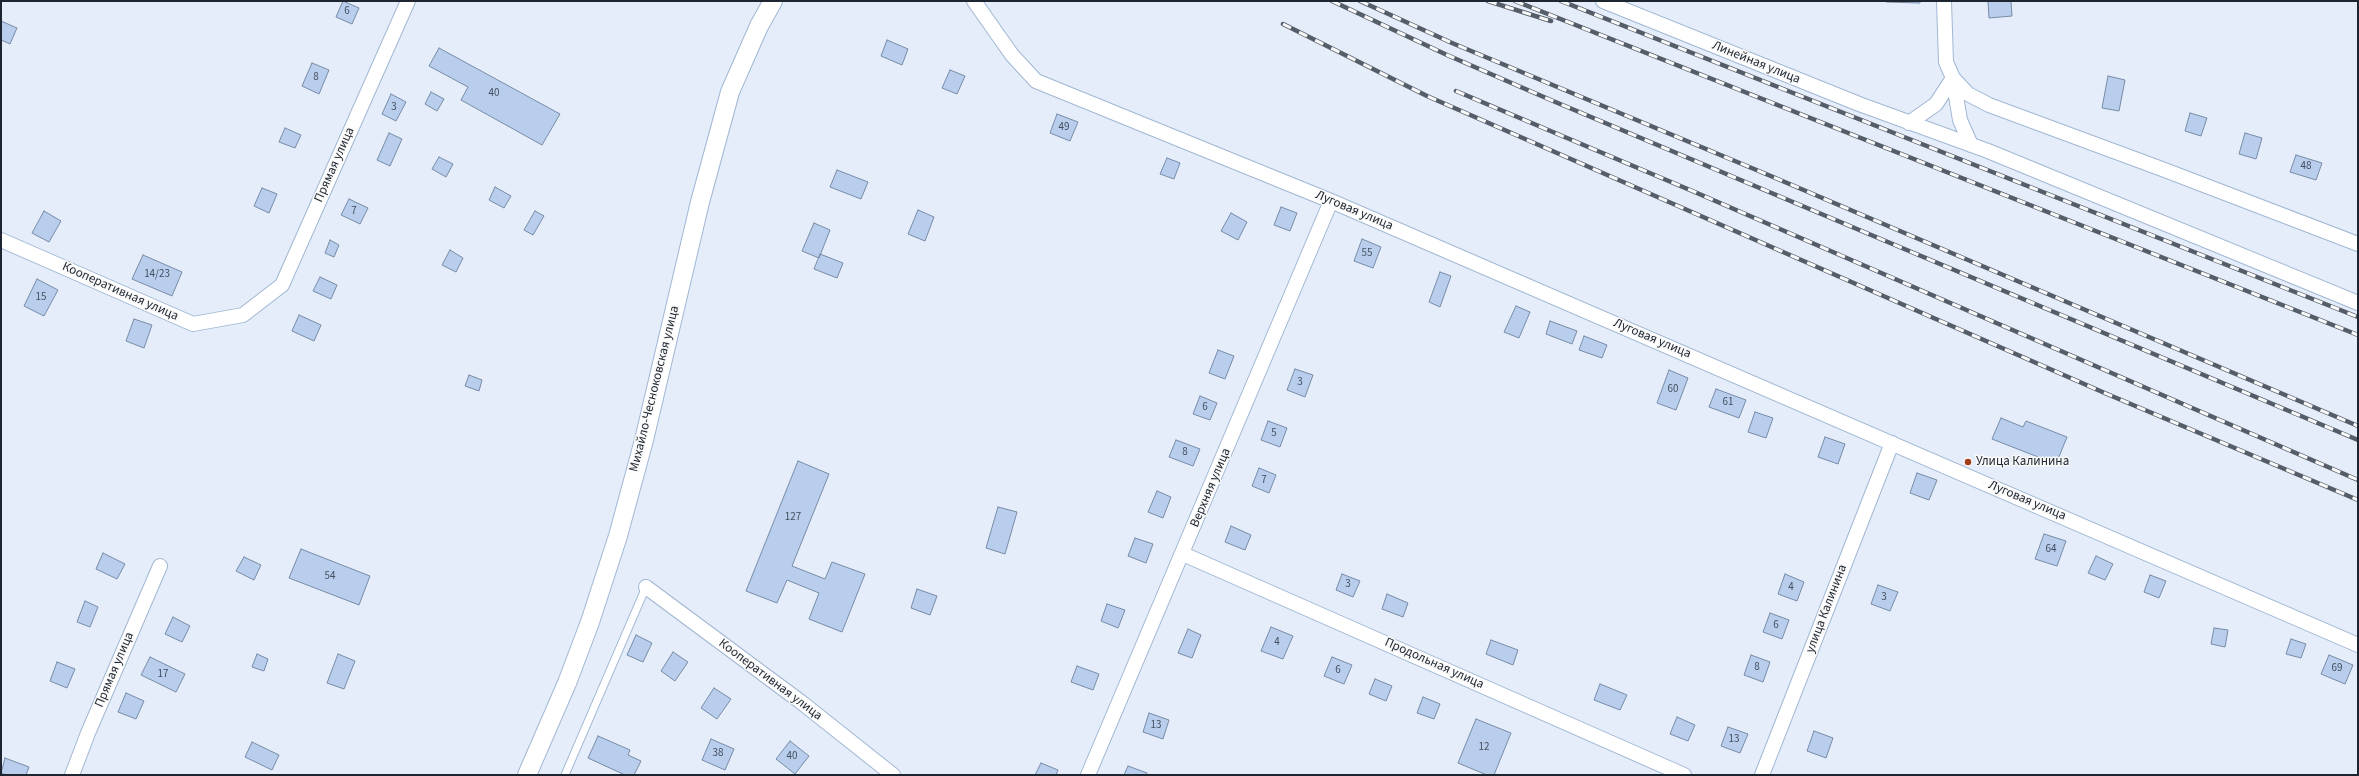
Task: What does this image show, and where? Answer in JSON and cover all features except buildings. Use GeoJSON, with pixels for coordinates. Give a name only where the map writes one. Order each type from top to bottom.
{"type":"FeatureCollection","features":[{"type":"Feature","properties":{"kind":"street","name":"Прямая улица"},"geometry":{"type":"LineString","coordinates":[[243,316],[282,285],[408,1]]}},
{"type":"Feature","properties":{"kind":"street","name":"Михайло-Чесноковская улица"},"geometry":{"type":"LineString","coordinates":[[526,775],[567,683],[590,622],[618,536],[644,440],[700,202],[730,92],[759,26],[773,1]]}},
{"type":"Feature","properties":{"kind":"street","name":"Луговая улица"},"geometry":{"type":"LineString","coordinates":[[974,1],[1012,55],[1036,80],[1331,201],[2358,645]]}},
{"type":"Feature","properties":{"kind":"street","name":"Линейная улица"},"geometry":{"type":"LineString","coordinates":[[1603,1],[1971,145],[2358,303]]}},
{"type":"Feature","properties":{"kind":"street"},"geometry":{"type":"LineString","coordinates":[[1944,1],[1946,62],[1953,78],[1960,120],[1971,145]]}},
{"type":"Feature","properties":{"kind":"street"},"geometry":{"type":"LineString","coordinates":[[1909,122],[1936,104],[1953,78]]}},
{"type":"Feature","properties":{"kind":"street"},"geometry":{"type":"LineString","coordinates":[[1953,78],[1968,94],[1989,105],[2358,244]]}},
{"type":"Feature","properties":{"kind":"street","name":"Верхняя улица"},"geometry":{"type":"LineString","coordinates":[[1088,775],[1183,554],[1331,201]]}},
{"type":"Feature","properties":{"kind":"street","name":"Кооперативная улица"},"geometry":{"type":"LineString","coordinates":[[1,240],[193,324],[243,316]]}},
{"type":"Feature","properties":{"kind":"street","name":"улица Калинина"},"geometry":{"type":"LineString","coordinates":[[1762,775],[1892,443]]}},
{"type":"Feature","properties":{"kind":"street","name":"Продольная улица"},"geometry":{"type":"LineString","coordinates":[[1183,554],[1684,775]]}},
{"type":"Feature","properties":{"kind":"street","name":"Прямая улица"},"geometry":{"type":"LineString","coordinates":[[72,775],[88,733],[160,566]]}},
{"type":"Feature","properties":{"kind":"street","name":"Кооперативная улица"},"geometry":{"type":"LineString","coordinates":[[646,587],[801,702],[893,775]]}},
{"type":"Feature","properties":{"kind":"lane"},"geometry":{"type":"LineString","coordinates":[[565,775],[646,587]]}},
{"type":"Feature","properties":{"kind":"railway"},"geometry":{"type":"LineString","coordinates":[[1332,1],[1447,55],[1553,101],[2358,440]]}},
{"type":"Feature","properties":{"kind":"railway"},"geometry":{"type":"LineString","coordinates":[[1360,1],[1452,43],[1766,174],[2358,426]]}},
{"type":"Feature","properties":{"kind":"railway"},"geometry":{"type":"LineString","coordinates":[[1488,1],[1551,21]]}},
{"type":"Feature","properties":{"kind":"railway"},"geometry":{"type":"LineString","coordinates":[[1515,1],[2358,335]]}},
{"type":"Feature","properties":{"kind":"railway"},"geometry":{"type":"LineString","coordinates":[[1561,1],[2358,317]]}},
{"type":"Feature","properties":{"kind":"railway"},"geometry":{"type":"LineString","coordinates":[[1283,24],[1427,96],[2107,394],[2358,500]]}},
{"type":"Feature","properties":{"kind":"railway"},"geometry":{"type":"LineString","coordinates":[[1456,91],[1697,193],[2358,480]]}},
{"type":"Feature","properties":{"kind":"place","name":"Улица Калинина"},"geometry":{"type":"Point","coordinates":[1968,462]}}]}
